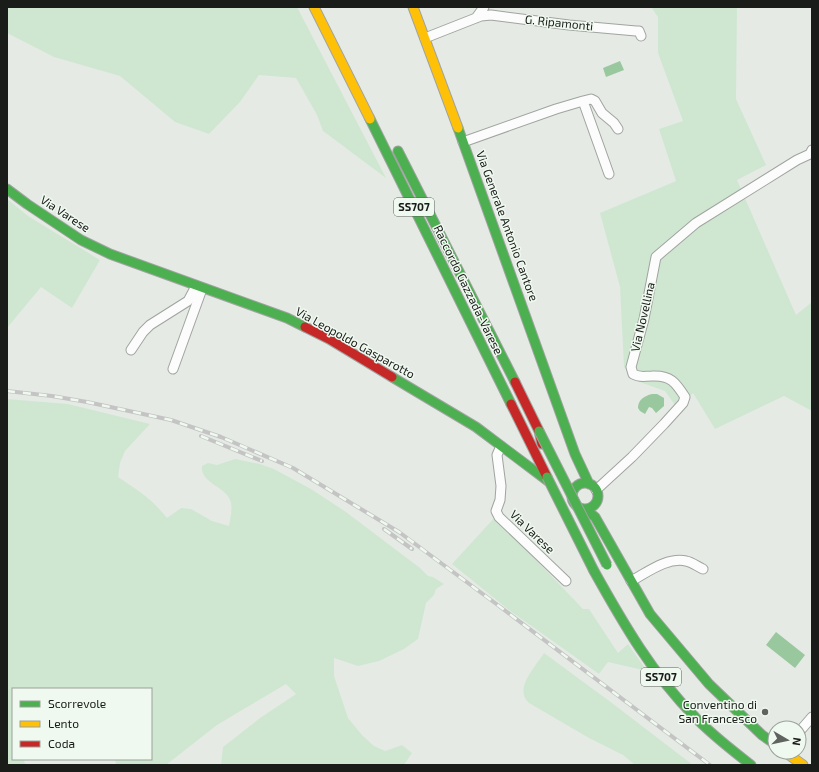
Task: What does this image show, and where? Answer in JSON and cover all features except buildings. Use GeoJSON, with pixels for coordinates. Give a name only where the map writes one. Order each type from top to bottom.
{"type":"FeatureCollection","features":[{"type":"Feature","properties":{"kind":"main road","name":"Raccordo Gazzada-Varese"},"geometry":{"type":"LineString","coordinates":[[314,7],[513,407],[546,478],[616,611],[648,661],[688,710],[729,748],[751,765]]}},
{"type":"Feature","properties":{"kind":"main road","name":"Via Generale Antonio Cantore"},"geometry":{"type":"LineString","coordinates":[[412,7],[425,38],[518,293],[574,454],[593,487]]}},
{"type":"Feature","properties":{"kind":"main road","name":"Raccordo Gazzada-Varese"},"geometry":{"type":"LineString","coordinates":[[393,140],[607,565]]}},
{"type":"Feature","properties":{"kind":"main road","name":"Via Varese"},"geometry":{"type":"LineString","coordinates":[[7,189],[81,240],[112,255]]}},
{"type":"Feature","properties":{"kind":"main road","name":"Via Leopoldo Gasparotto"},"geometry":{"type":"LineString","coordinates":[[112,255],[287,318],[329,340],[433,400],[476,427],[546,478],[574,493],[578,507],[585,509],[595,517],[650,614],[709,684],[767,738]]}},
{"type":"Feature","properties":{"kind":"main road","name":"Raccordo Gazzada-Varese"},"geometry":{"type":"LineString","coordinates":[[539,431],[546,478]]}},
{"type":"Feature","properties":{"kind":"main road","name":"Via Generale Antonio Cantore"},"geometry":{"type":"LineString","coordinates":[[574,454],[574,493]]}},
{"type":"Feature","properties":{"kind":"main road"},"geometry":{"type":"LineString","coordinates":[[574,493],[582,484],[593,487]]}},
{"type":"Feature","properties":{"kind":"main road","name":"Via Leopoldo Gasparotto"},"geometry":{"type":"LineString","coordinates":[[593,487],[598,498],[595,504],[595,517]]}},
{"type":"Feature","properties":{"kind":"main road"},"geometry":{"type":"LineString","coordinates":[[585,509],[591,508],[595,504]]}},
{"type":"Feature","properties":{"kind":"street"},"geometry":{"type":"LineString","coordinates":[[476,18],[484,7]]}},
{"type":"Feature","properties":{"kind":"street","name":"G. Ripamonti"},"geometry":{"type":"LineString","coordinates":[[425,38],[476,18],[491,15],[569,25],[636,30],[639,31],[641,36]]}},
{"type":"Feature","properties":{"kind":"street"},"geometry":{"type":"LineString","coordinates":[[463,142],[556,109],[583,100],[591,99],[595,101],[602,113],[614,123],[618,129]]}},
{"type":"Feature","properties":{"kind":"street"},"geometry":{"type":"LineString","coordinates":[[583,100],[609,174]]}},
{"type":"Feature","properties":{"kind":"street","name":"Via Novellina"},"geometry":{"type":"LineString","coordinates":[[593,487],[632,457],[683,404],[685,397],[676,383],[668,377],[653,375],[638,376],[633,374],[631,367],[644,319],[656,257],[696,222],[797,160],[810,154],[812,150]]}},
{"type":"Feature","properties":{"kind":"street"},"geometry":{"type":"LineString","coordinates":[[131,350],[143,332],[150,325],[188,301],[199,287]]}},
{"type":"Feature","properties":{"kind":"street"},"geometry":{"type":"LineString","coordinates":[[173,369],[199,287]]}},
{"type":"Feature","properties":{"kind":"street","name":"Via Varese"},"geometry":{"type":"LineString","coordinates":[[501,446],[497,455],[501,486],[500,500],[496,511],[499,517],[566,581]]}},
{"type":"Feature","properties":{"kind":"street"},"geometry":{"type":"LineString","coordinates":[[631,581],[674,559],[688,561],[703,569]]}},
{"type":"Feature","properties":{"kind":"shaded area"},"geometry":{"type":"Polygon","coordinates":[[[7,7],[297,7],[386,178],[323,131],[317,115],[296,78],[259,75],[240,102],[209,134],[175,122],[120,76],[54,57],[7,33],[7,7]]]}},
{"type":"Feature","properties":{"kind":"shaded area"},"geometry":{"type":"Polygon","coordinates":[[[651,7],[737,7],[736,99],[766,165],[737,180],[796,315],[812,302],[812,411],[784,396],[715,429],[693,393],[677,408],[665,391],[634,380],[624,367],[620,287],[600,213],[676,181],[659,129],[683,121],[658,53],[658,17],[651,7]]]}},
{"type":"Feature","properties":{"kind":"shaded area"},"geometry":{"type":"Polygon","coordinates":[[[620,61],[624,70],[606,77],[603,68],[620,61]]]}},
{"type":"Feature","properties":{"kind":"shaded area"},"geometry":{"type":"Polygon","coordinates":[[[7,199],[28,216],[100,260],[72,308],[41,287],[7,328],[7,199]]]}},
{"type":"Feature","properties":{"kind":"shaded area"},"geometry":{"type":"Polygon","coordinates":[[[657,394],[664,398],[664,406],[656,413],[649,407],[645,414],[638,408],[639,403],[644,397],[657,394]]]}},
{"type":"Feature","properties":{"kind":"shaded area"},"geometry":{"type":"Polygon","coordinates":[[[7,399],[68,404],[150,424],[125,451],[120,463],[118,477],[150,500],[167,518],[181,508],[191,509],[212,521],[229,526],[231,505],[229,498],[222,490],[208,480],[202,471],[202,466],[208,463],[217,465],[235,459],[260,464],[274,469],[311,489],[346,512],[420,568],[428,576],[433,577],[444,584],[436,589],[434,595],[426,603],[418,639],[404,649],[379,661],[358,666],[334,658],[334,676],[348,718],[362,735],[374,746],[385,751],[402,745],[412,753],[404,765],[221,765],[223,747],[260,718],[296,694],[286,684],[217,725],[166,765],[116,765],[115,760],[152,760],[152,688],[12,688],[12,760],[25,760],[24,762],[27,765],[7,765],[7,399]]]}},
{"type":"Feature","properties":{"kind":"shaded area"},"geometry":{"type":"Polygon","coordinates":[[[495,517],[583,609],[589,609],[618,653],[628,644],[647,671],[608,662],[599,674],[509,610],[452,564],[495,517]]]}},
{"type":"Feature","properties":{"kind":"shaded area"},"geometry":{"type":"Polygon","coordinates":[[[776,632],[805,655],[795,668],[766,645],[776,632]]]}},
{"type":"Feature","properties":{"kind":"shaded area"},"geometry":{"type":"Polygon","coordinates":[[[544,653],[693,765],[635,765],[623,755],[589,738],[529,703],[523,691],[525,684],[544,653]]]}},
{"type":"Feature","properties":{"kind":"railway"},"geometry":{"type":"LineString","coordinates":[[7,391],[87,402],[171,420],[221,437],[293,468],[399,532],[710,765]]}},
{"type":"Feature","properties":{"kind":"railway"},"geometry":{"type":"LineString","coordinates":[[201,436],[262,461]]}},
{"type":"Feature","properties":{"kind":"railway"},"geometry":{"type":"LineString","coordinates":[[384,529],[412,549]]}},
{"type":"Feature","properties":{"kind":"traffic: fast"},"geometry":{"type":"LineString","coordinates":[[370,119],[511,404]]}},
{"type":"Feature","properties":{"kind":"traffic: fast"},"geometry":{"type":"LineString","coordinates":[[458,128],[575,454],[589,484]]}},
{"type":"Feature","properties":{"kind":"traffic: fast"},"geometry":{"type":"LineString","coordinates":[[398,151],[515,382]]}},
{"type":"Feature","properties":{"kind":"traffic: fast"},"geometry":{"type":"LineString","coordinates":[[7,189],[81,240],[110,254],[287,318],[305,327]]}},
{"type":"Feature","properties":{"kind":"traffic: fast"},"geometry":{"type":"LineString","coordinates":[[392,377],[476,427],[548,481]]}},
{"type":"Feature","properties":{"kind":"traffic: fast"},"geometry":{"type":"LineString","coordinates":[[539,431],[607,565]]}},
{"type":"Feature","properties":{"kind":"traffic: fast"},"geometry":{"type":"LineString","coordinates":[[547,477],[594,571]]}},
{"type":"Feature","properties":{"kind":"traffic: fast"},"geometry":{"type":"LineString","coordinates":[[585,483],[594,487],[598,496],[594,505],[585,509],[576,505],[572,496],[576,487],[585,483]]}},
{"type":"Feature","properties":{"kind":"traffic: fast"},"geometry":{"type":"LineString","coordinates":[[585,509],[595,517],[650,614],[709,684],[767,738]]}},
{"type":"Feature","properties":{"kind":"traffic: fast"},"geometry":{"type":"LineString","coordinates":[[594,571],[640,648],[666,684],[702,724],[751,765]]}},
{"type":"Feature","properties":{"kind":"traffic: slow"},"geometry":{"type":"LineString","coordinates":[[314,7],[370,119]]}},
{"type":"Feature","properties":{"kind":"traffic: slow"},"geometry":{"type":"LineString","coordinates":[[413,7],[458,128]]}},
{"type":"Feature","properties":{"kind":"traffic: slow"},"geometry":{"type":"LineString","coordinates":[[796,760],[803,765]]}},
{"type":"Feature","properties":{"kind":"traffic: jam"},"geometry":{"type":"LineString","coordinates":[[305,327],[329,339],[392,377]]}},
{"type":"Feature","properties":{"kind":"traffic: jam"},"geometry":{"type":"LineString","coordinates":[[515,382],[539,431],[542,444]]}},
{"type":"Feature","properties":{"kind":"traffic: jam"},"geometry":{"type":"LineString","coordinates":[[511,404],[547,477]]}},
{"type":"Feature","properties":{"kind":"place","name":"Conventino di San Francesco"},"geometry":{"type":"Point","coordinates":[765,712]}}]}
